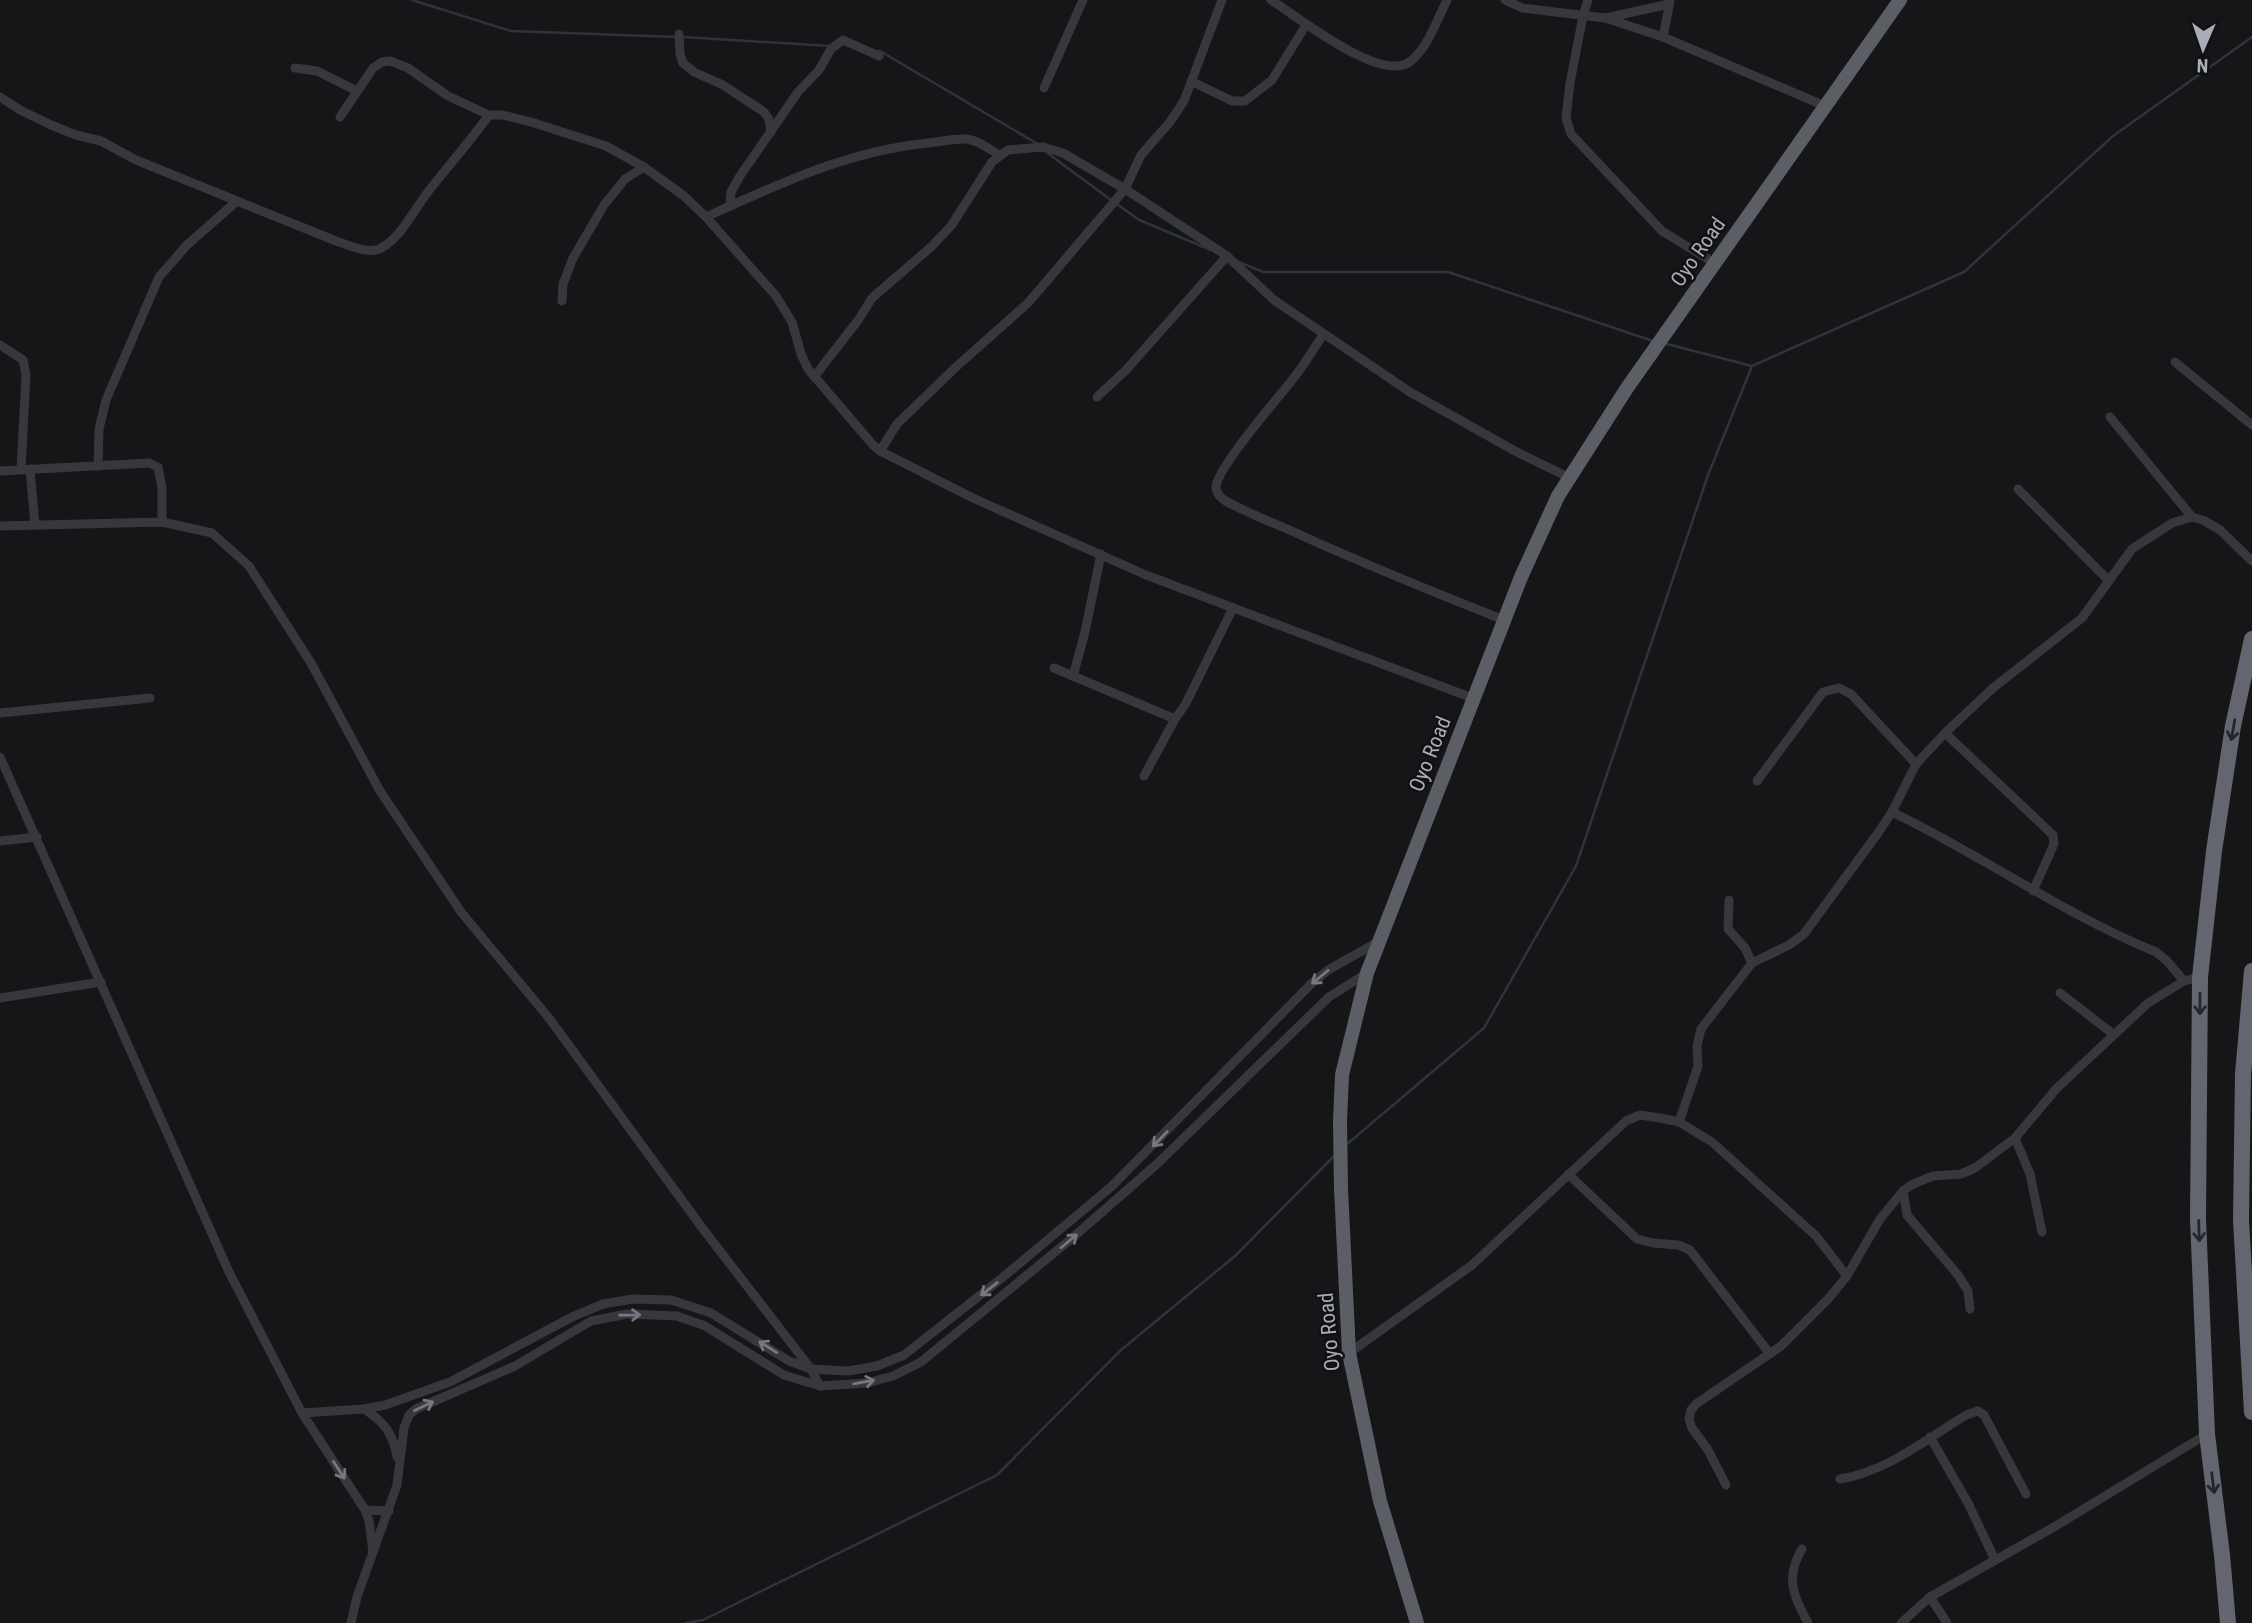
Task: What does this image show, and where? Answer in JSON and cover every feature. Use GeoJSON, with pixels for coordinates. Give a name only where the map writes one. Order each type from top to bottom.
{"type":"FeatureCollection","features":[{"type":"Feature","properties":{"kind":"highway","name":"Oyo Road"},"geometry":{"type":"LineString","coordinates":[[1417,1623],[1380,1501],[1349,1353],[1341,1189],[1342,1075],[1367,973],[1526,565],[1558,496],[1627,388],[1900,0]]}},
{"type":"Feature","properties":{"kind":"highway"},"geometry":{"type":"LineString","coordinates":[[2228,1623],[2207,1434],[2192,979],[2234,726],[2252,639]]}},
{"type":"Feature","properties":{"kind":"highway"},"geometry":{"type":"LineString","coordinates":[[2252,971],[2243,1074],[2241,1220],[2252,1412]]}},
{"type":"Feature","properties":{"kind":"street"},"geometry":{"type":"LineString","coordinates":[[1044,88],[1083,0]]}},
{"type":"Feature","properties":{"kind":"street"},"geometry":{"type":"LineString","coordinates":[[880,451],[897,424],[956,366],[1028,303],[1122,193],[1141,155],[1170,122],[1184,101],[1222,0]]}},
{"type":"Feature","properties":{"kind":"street"},"geometry":{"type":"LineString","coordinates":[[1271,0],[1306,25],[1374,63],[1388,67],[1409,63],[1422,49],[1447,0]]}},
{"type":"Feature","properties":{"kind":"street"},"geometry":{"type":"LineString","coordinates":[[1505,0],[1522,8],[1605,19],[1663,37],[1825,106]]}},
{"type":"Feature","properties":{"kind":"street"},"geometry":{"type":"LineString","coordinates":[[1588,0],[1566,118],[1571,134],[1662,231],[1716,264]]}},
{"type":"Feature","properties":{"kind":"street"},"geometry":{"type":"LineString","coordinates":[[1605,19],[1670,2],[1663,37]]}},
{"type":"Feature","properties":{"kind":"street"},"geometry":{"type":"LineString","coordinates":[[1191,81],[1232,101],[1245,101],[1272,80],[1306,25]]}},
{"type":"Feature","properties":{"kind":"street"},"geometry":{"type":"LineString","coordinates":[[679,34],[683,63],[764,112],[769,118],[771,132]]}},
{"type":"Feature","properties":{"kind":"street"},"geometry":{"type":"LineString","coordinates":[[730,206],[731,192],[798,92],[819,70],[831,49],[843,40],[879,57]]}},
{"type":"Feature","properties":{"kind":"street"},"geometry":{"type":"LineString","coordinates":[[340,117],[373,68],[382,62],[390,61],[399,62],[447,96],[489,115],[502,115],[531,122],[606,146],[644,167],[684,196],[706,217],[776,296],[792,322],[801,354],[814,377],[880,451],[975,499],[1146,575],[1475,699]]}},
{"type":"Feature","properties":{"kind":"street"},"geometry":{"type":"LineString","coordinates":[[295,68],[317,71],[357,91]]}},
{"type":"Feature","properties":{"kind":"street"},"geometry":{"type":"LineString","coordinates":[[0,97],[51,125],[101,142],[237,201],[363,250],[383,247],[399,232],[489,115]]}},
{"type":"Feature","properties":{"kind":"street"},"geometry":{"type":"LineString","coordinates":[[706,217],[785,181],[852,157],[901,146],[965,139],[977,142],[999,155]]}},
{"type":"Feature","properties":{"kind":"street"},"geometry":{"type":"LineString","coordinates":[[814,377],[872,298],[951,226],[992,162],[1008,150],[1043,147],[1063,153],[1122,193],[1227,256],[1274,300],[1410,391],[1515,451],[1570,478]]}},
{"type":"Feature","properties":{"kind":"street"},"geometry":{"type":"LineString","coordinates":[[562,301],[564,284],[573,258],[604,205],[625,179],[644,167]]}},
{"type":"Feature","properties":{"kind":"street"},"geometry":{"type":"LineString","coordinates":[[98,466],[99,429],[106,400],[159,277],[187,245],[237,201]]}},
{"type":"Feature","properties":{"kind":"street"},"geometry":{"type":"LineString","coordinates":[[1097,397],[1135,360],[1227,256]]}},
{"type":"Feature","properties":{"kind":"street"},"geometry":{"type":"LineString","coordinates":[[1323,335],[1226,466],[1218,479],[1217,494],[1390,575],[1504,620]]}},
{"type":"Feature","properties":{"kind":"street"},"geometry":{"type":"LineString","coordinates":[[0,345],[23,360],[26,375],[25,470],[35,525]]}},
{"type":"Feature","properties":{"kind":"street"},"geometry":{"type":"LineString","coordinates":[[2175,362],[2252,425]]}},
{"type":"Feature","properties":{"kind":"street"},"geometry":{"type":"LineString","coordinates":[[2110,418],[2192,517]]}},
{"type":"Feature","properties":{"kind":"street"},"geometry":{"type":"LineString","coordinates":[[0,471],[149,463],[158,467],[162,488],[162,522]]}},
{"type":"Feature","properties":{"kind":"street"},"geometry":{"type":"LineString","coordinates":[[2018,489],[2109,581]]}},
{"type":"Feature","properties":{"kind":"street"},"geometry":{"type":"LineString","coordinates":[[1679,1122],[1698,1066],[1697,1046],[1701,1029],[1752,963],[1789,945],[1804,934],[1892,812],[1916,764],[1993,688],[2082,618],[2132,549],[2172,523],[2192,517],[2220,530],[2252,561]]}},
{"type":"Feature","properties":{"kind":"street"},"geometry":{"type":"LineString","coordinates":[[0,526],[162,522],[212,533],[248,566],[311,663],[380,791],[461,912],[549,1018],[702,1229],[811,1369],[820,1386]]}},
{"type":"Feature","properties":{"kind":"street"},"geometry":{"type":"LineString","coordinates":[[1073,676],[1101,554]]}},
{"type":"Feature","properties":{"kind":"street"},"geometry":{"type":"LineString","coordinates":[[1144,776],[1185,705],[1233,608]]}},
{"type":"Feature","properties":{"kind":"street"},"geometry":{"type":"LineString","coordinates":[[1054,668],[1175,719]]}},
{"type":"Feature","properties":{"kind":"street"},"geometry":{"type":"LineString","coordinates":[[1757,781],[1823,692],[1839,688],[1851,694],[1916,764]]}},
{"type":"Feature","properties":{"kind":"street"},"geometry":{"type":"LineString","coordinates":[[0,713],[150,698]]}},
{"type":"Feature","properties":{"kind":"street"},"geometry":{"type":"LineString","coordinates":[[1945,733],[2053,835],[2054,844],[2032,891]]}},
{"type":"Feature","properties":{"kind":"street"},"geometry":{"type":"LineString","coordinates":[[0,757],[229,1272],[302,1413],[365,1510],[373,1553]]}},
{"type":"Feature","properties":{"kind":"street"},"geometry":{"type":"LineString","coordinates":[[1727,1485],[1708,1450],[1692,1428],[1689,1419],[1696,1404],[1781,1346],[1847,1276],[1880,1219],[1903,1191],[1933,1176],[1961,1174],[1975,1168],[2015,1138],[2056,1090],[2113,1034],[2158,995],[2192,979],[2156,952],[2032,891],[1928,829],[1892,812]]}},
{"type":"Feature","properties":{"kind":"street"},"geometry":{"type":"LineString","coordinates":[[0,841],[37,837]]}},
{"type":"Feature","properties":{"kind":"street"},"geometry":{"type":"LineString","coordinates":[[1728,900],[1727,929],[1745,948],[1752,963]]}},
{"type":"Feature","properties":{"kind":"street"},"geometry":{"type":"LineString","coordinates":[[302,1413],[385,1405],[450,1381],[572,1317],[604,1304],[633,1299],[671,1300],[711,1313],[789,1361],[811,1369],[848,1371],[877,1366],[904,1355],[1112,1186],[1311,984],[1328,970],[1378,942]]}},
{"type":"Feature","properties":{"kind":"street"},"geometry":{"type":"LineString","coordinates":[[351,1623],[357,1597],[397,1485],[404,1429],[409,1415],[416,1409],[515,1366],[592,1321],[626,1314],[677,1316],[705,1326],[784,1375],[820,1386],[867,1383],[908,1371],[1071,1239],[1157,1164],[1329,997],[1367,973]]}},
{"type":"Feature","properties":{"kind":"street"},"geometry":{"type":"LineString","coordinates":[[0,998],[101,982]]}},
{"type":"Feature","properties":{"kind":"street"},"geometry":{"type":"LineString","coordinates":[[2060,993],[2113,1034]]}},
{"type":"Feature","properties":{"kind":"street"},"geometry":{"type":"LineString","coordinates":[[1349,1353],[1472,1265],[1626,1121],[1640,1115],[1679,1122],[1712,1142],[1816,1236],[1847,1276]]}},
{"type":"Feature","properties":{"kind":"street"},"geometry":{"type":"LineString","coordinates":[[2015,1138],[2030,1174],[2042,1232]]}},
{"type":"Feature","properties":{"kind":"street"},"geometry":{"type":"LineString","coordinates":[[1568,1174],[1637,1239],[1678,1245],[1690,1250],[1770,1354]]}},
{"type":"Feature","properties":{"kind":"street"},"geometry":{"type":"LineString","coordinates":[[1903,1191],[1907,1215],[1958,1275],[1968,1292],[1970,1309]]}},
{"type":"Feature","properties":{"kind":"street"},"geometry":{"type":"LineString","coordinates":[[364,1409],[390,1431],[398,1464]]}},
{"type":"Feature","properties":{"kind":"street"},"geometry":{"type":"LineString","coordinates":[[1840,1479],[1857,1476],[1886,1464],[1966,1415],[1978,1411],[1983,1415],[2026,1494]]}},
{"type":"Feature","properties":{"kind":"street"},"geometry":{"type":"LineString","coordinates":[[1901,1623],[1930,1597],[2054,1527],[2207,1434]]}},
{"type":"Feature","properties":{"kind":"street"},"geometry":{"type":"LineString","coordinates":[[1930,1437],[1968,1503],[1995,1560]]}},
{"type":"Feature","properties":{"kind":"street"},"geometry":{"type":"LineString","coordinates":[[365,1510],[389,1511]]}},
{"type":"Feature","properties":{"kind":"street"},"geometry":{"type":"LineString","coordinates":[[1802,1549],[1794,1562],[1791,1581],[1797,1604],[1808,1623]]}},
{"type":"Feature","properties":{"kind":"street"},"geometry":{"type":"LineString","coordinates":[[1930,1597],[1947,1623]]}},
{"type":"Feature","properties":{"kind":"waterway"},"geometry":{"type":"LineString","coordinates":[[412,0],[511,31],[677,37]]}},
{"type":"Feature","properties":{"kind":"waterway"},"geometry":{"type":"LineString","coordinates":[[683,37],[830,46]]}},
{"type":"Feature","properties":{"kind":"waterway"},"geometry":{"type":"LineString","coordinates":[[1346,1145],[1484,1028],[1576,866],[1708,475],[1752,366],[1964,272],[2113,136],[2252,37]]}},
{"type":"Feature","properties":{"kind":"waterway"},"geometry":{"type":"LineString","coordinates":[[875,51],[880,51],[1036,143]]}},
{"type":"Feature","properties":{"kind":"waterway"},"geometry":{"type":"LineString","coordinates":[[1046,152],[1111,200]]}},
{"type":"Feature","properties":{"kind":"waterway"},"geometry":{"type":"LineString","coordinates":[[1117,204],[1139,220],[1211,250]]}},
{"type":"Feature","properties":{"kind":"waterway"},"geometry":{"type":"LineString","coordinates":[[1239,262],[1263,272],[1448,272],[1653,341]]}},
{"type":"Feature","properties":{"kind":"waterway"},"geometry":{"type":"LineString","coordinates":[[1663,343],[1752,366]]}},
{"type":"Feature","properties":{"kind":"waterway"},"geometry":{"type":"LineString","coordinates":[[686,1623],[703,1620],[997,1475],[1121,1350],[1235,1256],[1336,1154]]}}]}
